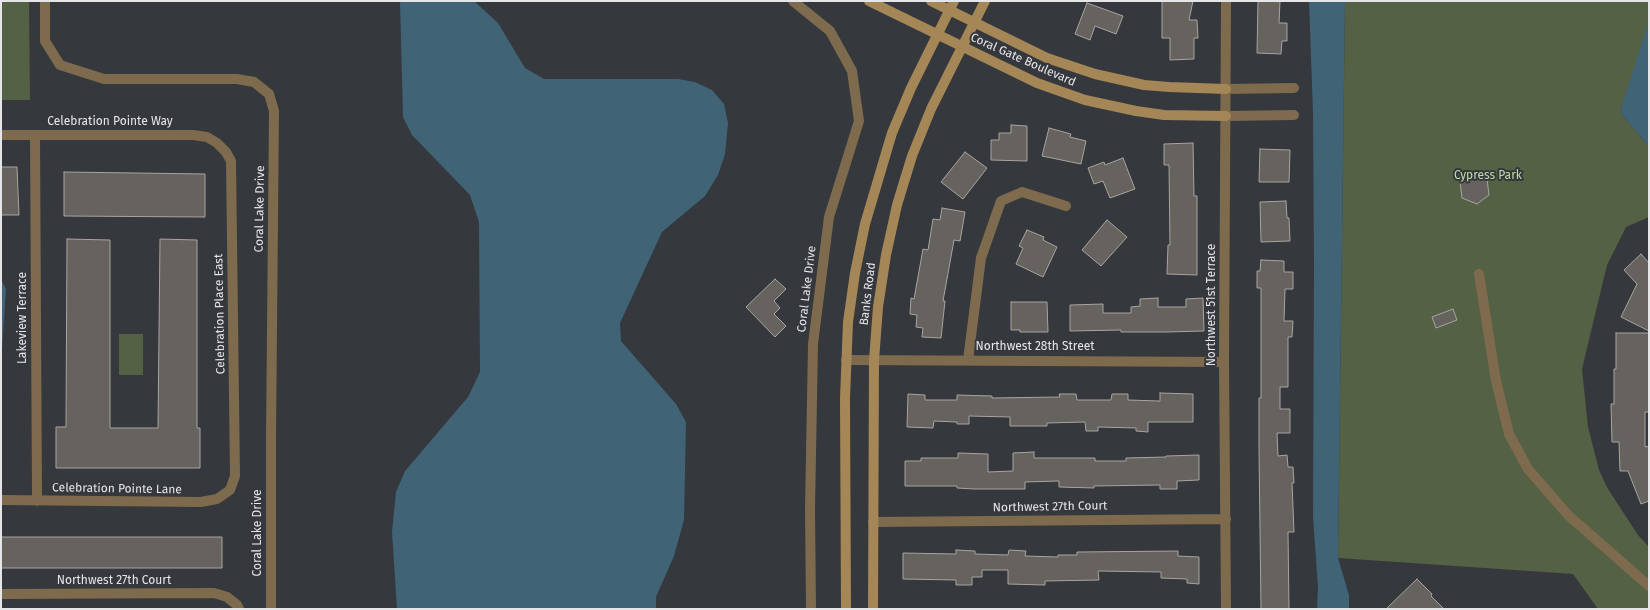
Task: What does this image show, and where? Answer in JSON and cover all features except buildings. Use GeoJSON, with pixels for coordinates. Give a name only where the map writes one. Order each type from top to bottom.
{"type":"FeatureCollection","features":[{"type":"Feature","properties":{"kind":"street","name":"Coral Lake Drive"},"geometry":{"type":"LineString","coordinates":[[45,1],[45,41],[60,64],[104,80],[237,80],[254,82],[269,94],[274,112],[271,609]]}},
{"type":"Feature","properties":{"kind":"street","name":"Coral Lake Drive"},"geometry":{"type":"LineString","coordinates":[[793,1],[830,31],[845,57],[852,71],[859,121],[829,217],[813,344],[810,509],[811,609]]}},
{"type":"Feature","properties":{"kind":"street","name":"Coral Gate Boulevard"},"geometry":{"type":"LineString","coordinates":[[869,1],[1037,83],[1085,100],[1136,112],[1164,115],[1294,115]]}},
{"type":"Feature","properties":{"kind":"street","name":"Coral Gate Boulevard"},"geometry":{"type":"LineString","coordinates":[[931,1],[952,6],[974,22],[1047,58],[1096,74],[1144,85],[1169,87],[1226,89],[1294,88]]}},
{"type":"Feature","properties":{"kind":"street","name":"Banks Road"},"geometry":{"type":"LineString","coordinates":[[873,609],[874,360],[878,306],[886,256],[897,205],[912,156],[926,122],[985,1]]}},
{"type":"Feature","properties":{"kind":"street","name":"Northwest 51st Terrace"},"geometry":{"type":"LineString","coordinates":[[1226,1],[1224,362],[1226,609]]}},
{"type":"Feature","properties":{"kind":"street","name":"Banks Road"},"geometry":{"type":"LineString","coordinates":[[846,609],[846,360],[848,322],[855,273],[865,224],[892,133],[911,88],[952,6]]}},
{"type":"Feature","properties":{"kind":"street","name":"Celebration Pointe Way"},"geometry":{"type":"LineString","coordinates":[[1,135],[193,135],[207,137],[217,142]]}},
{"type":"Feature","properties":{"kind":"street","name":"Lakeview Terrace"},"geometry":{"type":"LineString","coordinates":[[35,135],[37,501]]}},
{"type":"Feature","properties":{"kind":"street","name":"Celebration Place East"},"geometry":{"type":"LineString","coordinates":[[217,142],[226,152],[231,161],[235,476],[230,490]]}},
{"type":"Feature","properties":{"kind":"street"},"geometry":{"type":"LineString","coordinates":[[968,360],[981,258],[1001,201],[1022,192],[1066,206]]}},
{"type":"Feature","properties":{"kind":"street"},"geometry":{"type":"LineString","coordinates":[[1479,274],[1496,381],[1509,434],[1528,469],[1568,515],[1649,586]]}},
{"type":"Feature","properties":{"kind":"street","name":"Northwest 28th Street"},"geometry":{"type":"LineString","coordinates":[[846,360],[1224,362]]}},
{"type":"Feature","properties":{"kind":"street","name":"Celebration Pointe Lane"},"geometry":{"type":"LineString","coordinates":[[1,500],[201,502],[217,499],[230,490]]}},
{"type":"Feature","properties":{"kind":"street","name":"Northwest 27th Court"},"geometry":{"type":"LineString","coordinates":[[873,522],[1226,519]]}},
{"type":"Feature","properties":{"kind":"street","name":"Northwest 27th Court"},"geometry":{"type":"LineString","coordinates":[[1,594],[214,593],[227,597],[237,605],[239,609]]}},
{"type":"Feature","properties":{"kind":"green space"},"geometry":{"type":"Polygon","coordinates":[[[1,1],[29,1],[30,100],[1,100],[1,1]]]}},
{"type":"Feature","properties":{"kind":"green space","name":"Cypress Park"},"geometry":{"type":"Polygon","coordinates":[[[1345,1],[1649,1],[1649,28],[1620,112],[1649,147],[1649,217],[1626,227],[1607,265],[1582,369],[1588,427],[1599,470],[1608,489],[1638,535],[1649,547],[1649,609],[1598,609],[1573,574],[1338,558],[1345,1]]]}},
{"type":"Feature","properties":{"kind":"green space"},"geometry":{"type":"Polygon","coordinates":[[[119,334],[143,334],[143,375],[119,375],[119,334]]]}},
{"type":"Feature","properties":{"kind":"water"},"geometry":{"type":"Polygon","coordinates":[[[400,1],[474,1],[498,23],[525,68],[544,79],[678,79],[695,82],[712,90],[724,104],[728,123],[725,154],[718,175],[705,196],[662,232],[620,323],[621,341],[676,404],[686,422],[684,520],[674,556],[656,597],[656,609],[397,609],[392,532],[396,492],[405,471],[468,397],[480,372],[479,222],[470,195],[412,135],[403,117],[400,1]]]}},
{"type":"Feature","properties":{"kind":"water"},"geometry":{"type":"Polygon","coordinates":[[[1309,1],[1345,1],[1338,558],[1349,595],[1349,609],[1317,609],[1318,587],[1313,517],[1313,113],[1309,1]]]}},
{"type":"Feature","properties":{"kind":"water"},"geometry":{"type":"Polygon","coordinates":[[[1649,20],[1649,147],[1620,112],[1649,20]]]}},
{"type":"Feature","properties":{"kind":"water"},"geometry":{"type":"Polygon","coordinates":[[[1,279],[6,289],[1,365],[1,279]]]}}]}
